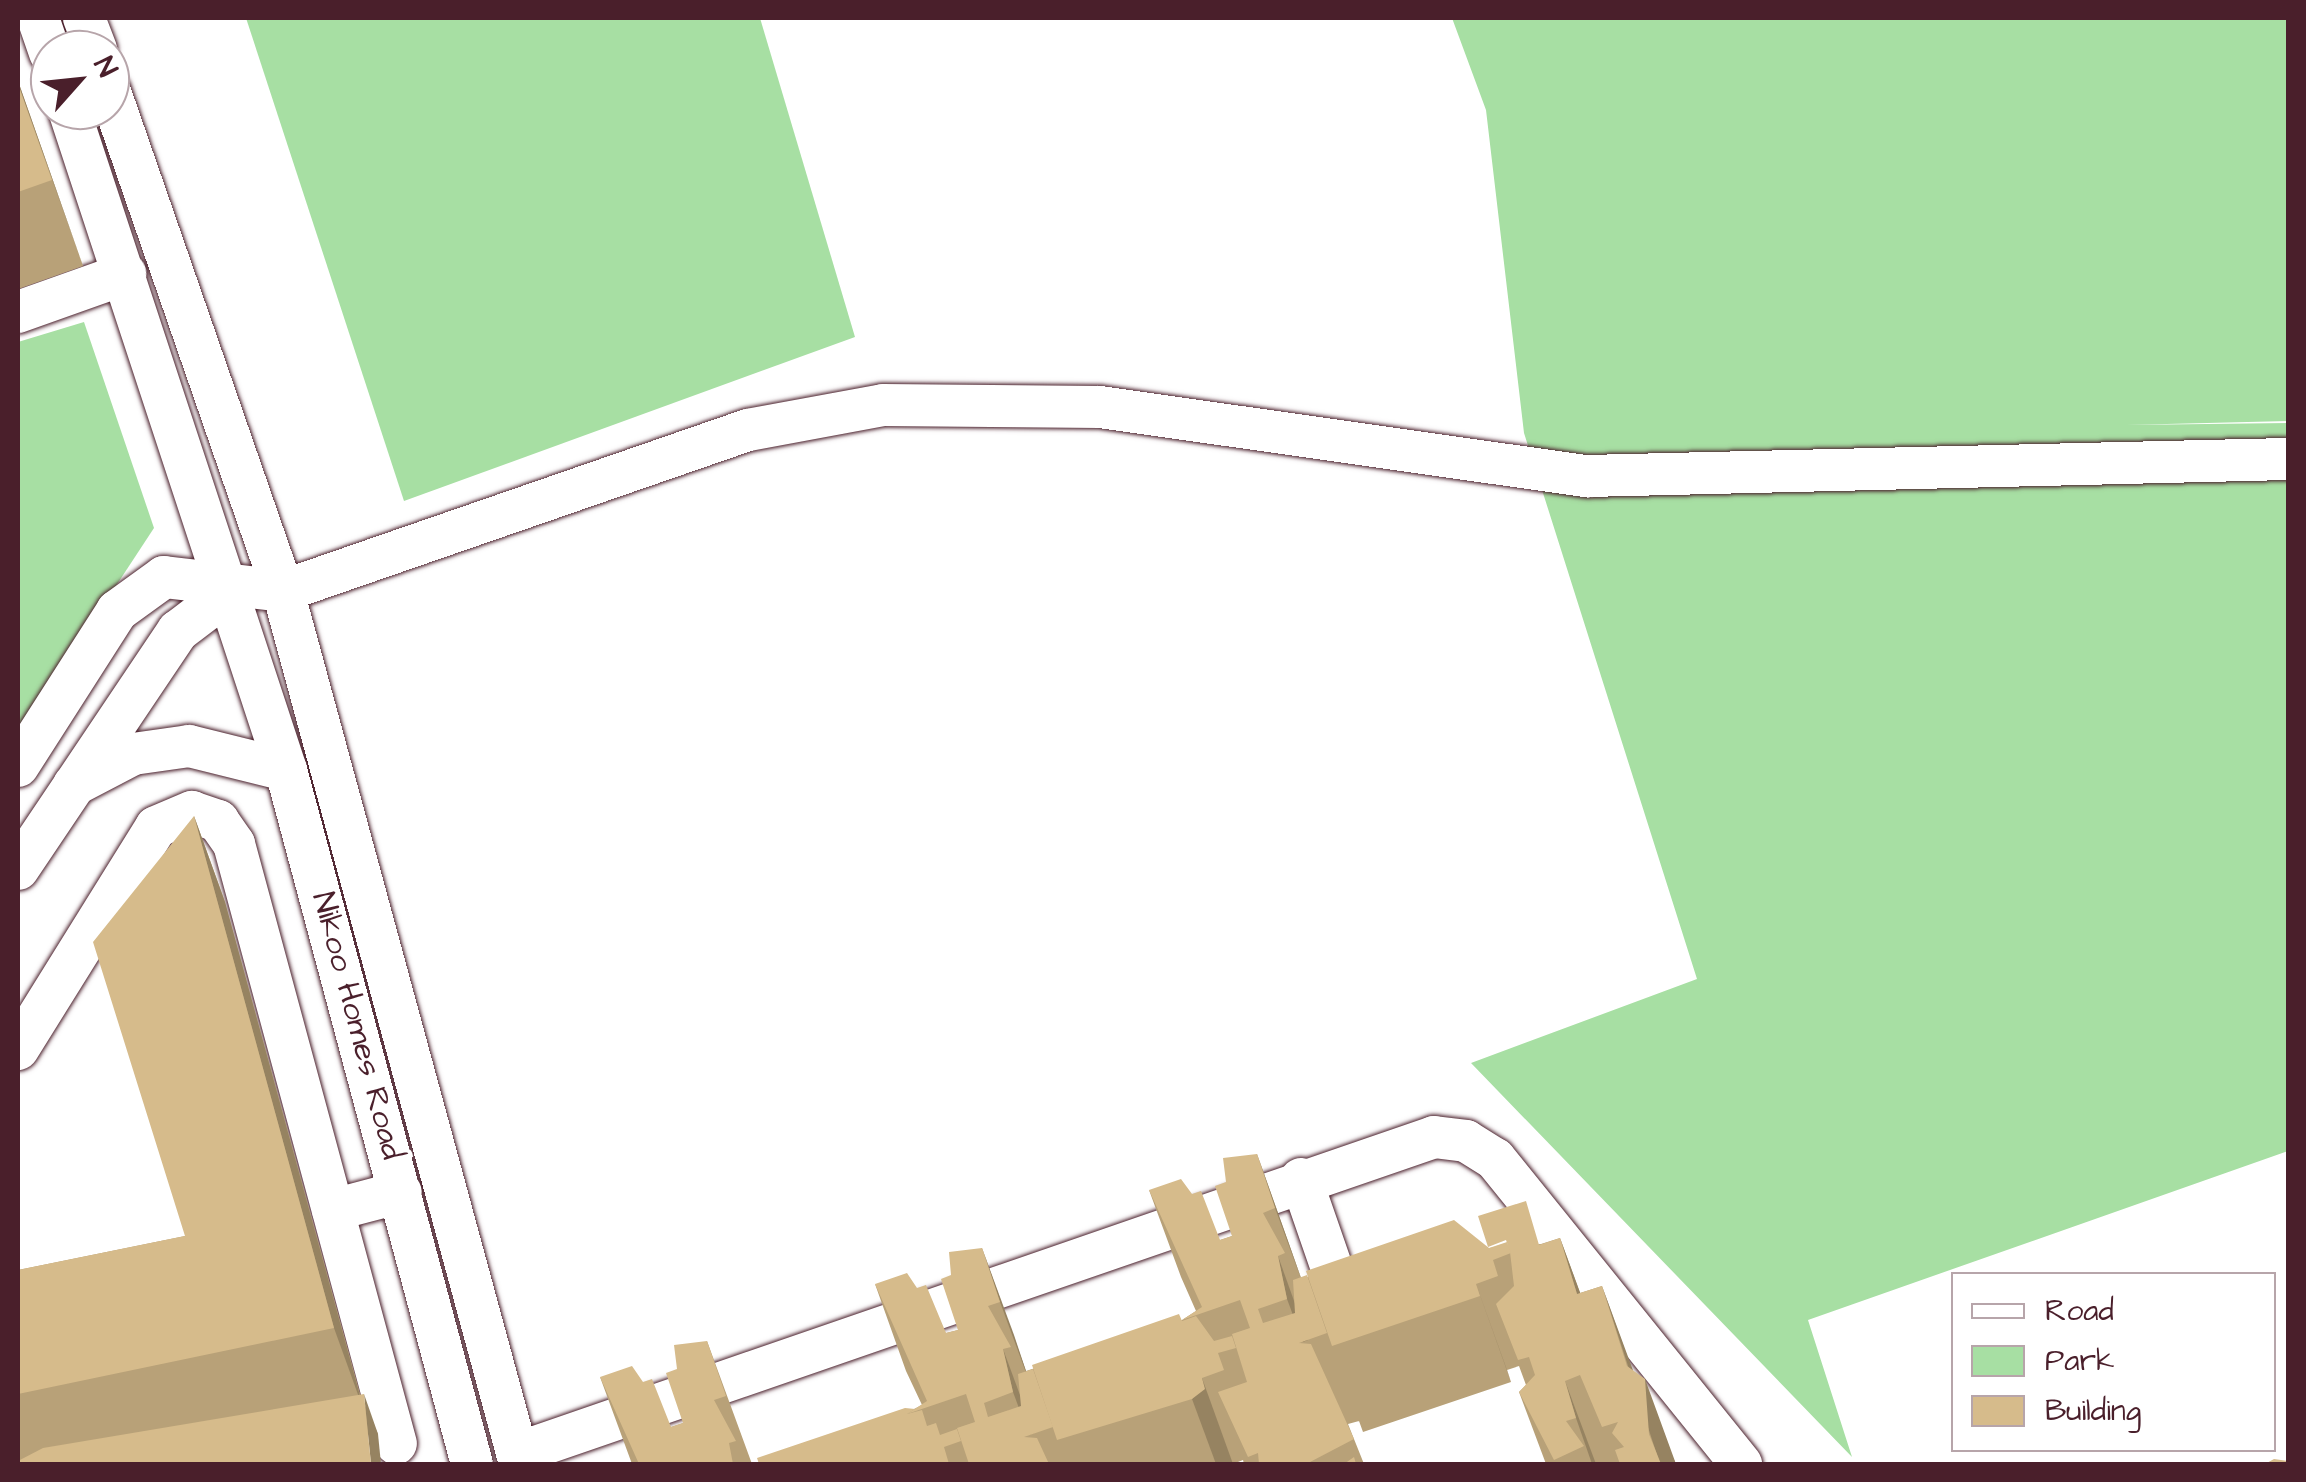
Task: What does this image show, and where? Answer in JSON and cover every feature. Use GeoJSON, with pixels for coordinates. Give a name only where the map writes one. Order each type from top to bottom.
{"type":"FeatureCollection","features":[{"type":"Feature","properties":{"kind":"street","name":"Nikoo Homes Road"},"geometry":{"type":"LineString","coordinates":[[76,130],[232,590],[286,770],[467,1446]]}},
{"type":"Feature","properties":{"kind":"street","name":"Nikoo Homes Road"},"geometry":{"type":"LineString","coordinates":[[123,130],[282,592],[519,1459]]}},
{"type":"Feature","properties":{"kind":"street"},"geometry":{"type":"LineString","coordinates":[[18,312],[124,274]]}},
{"type":"Feature","properties":{"kind":"street"},"geometry":{"type":"LineString","coordinates":[[18,766],[117,611],[164,576],[232,590],[282,592],[748,430],[952,400],[1100,407],[1587,476],[2288,459]]}},
{"type":"Feature","properties":{"kind":"street"},"geometry":{"type":"LineString","coordinates":[[18,868],[60,794],[178,631],[232,590]]}},
{"type":"Feature","properties":{"kind":"street"},"geometry":{"type":"LineString","coordinates":[[60,794],[107,764],[161,748],[222,749],[286,770]]}},
{"type":"Feature","properties":{"kind":"street"},"geometry":{"type":"LineString","coordinates":[[18,1049],[156,827],[179,813],[205,814],[234,844],[396,1454],[467,1446]]}},
{"type":"Feature","properties":{"kind":"street"},"geometry":{"type":"LineString","coordinates":[[519,1459],[1301,1179],[1434,1137],[1466,1141],[1495,1159],[1551,1261],[1740,1464]]}},
{"type":"Feature","properties":{"kind":"street"},"geometry":{"type":"LineString","coordinates":[[1301,1179],[1350,1321],[1387,1310]]}},
{"type":"Feature","properties":{"kind":"street"},"geometry":{"type":"LineString","coordinates":[[333,1210],[406,1210],[455,1219]]}},
{"type":"Feature","properties":{"kind":"green space"},"geometry":{"type":"Polygon","coordinates":[[[246,18],[760,18],[855,337],[404,501],[246,18]]]}},
{"type":"Feature","properties":{"kind":"green space"},"geometry":{"type":"Polygon","coordinates":[[[1452,18],[2288,18],[2288,421],[2126,425],[2288,423],[2288,1151],[1808,1320],[1852,1457],[1471,1063],[1697,979],[1524,433],[1486,110],[1452,18]]]}},
{"type":"Feature","properties":{"kind":"green space"},"geometry":{"type":"Polygon","coordinates":[[[84,322],[154,528],[18,735],[18,342],[84,322]]]}},
{"type":"Feature","properties":{"kind":"building"},"geometry":{"type":"Polygon","coordinates":[[[18,84],[30,118],[30,130],[34,130],[52,180],[18,192],[18,84]]]}},
{"type":"Feature","properties":{"kind":"building"},"geometry":{"type":"Polygon","coordinates":[[[194,816],[334,1328],[18,1394],[18,1270],[185,1236],[93,942],[194,816]]]}},
{"type":"Feature","properties":{"kind":"building"},"geometry":{"type":"Polygon","coordinates":[[[1257,1154],[1275,1208],[1263,1213],[1285,1253],[1278,1256],[1287,1299],[1258,1309],[1263,1323],[1295,1313],[1293,1280],[1307,1275],[1327,1333],[1299,1343],[1311,1344],[1354,1439],[1311,1464],[1259,1464],[1258,1453],[1248,1457],[1218,1392],[1247,1382],[1232,1334],[1250,1328],[1240,1300],[1182,1320],[1202,1307],[1149,1190],[1181,1179],[1192,1194],[1201,1191],[1220,1240],[1232,1236],[1215,1186],[1226,1182],[1223,1158],[1257,1154]]]}},
{"type":"Feature","properties":{"kind":"building"},"geometry":{"type":"Polygon","coordinates":[[[1526,1201],[1539,1245],[1560,1238],[1577,1294],[1602,1286],[1627,1366],[1645,1379],[1649,1434],[1661,1464],[1620,1464],[1615,1450],[1624,1447],[1612,1433],[1618,1422],[1602,1427],[1580,1375],[1565,1381],[1576,1418],[1566,1421],[1584,1446],[1554,1460],[1519,1392],[1535,1375],[1529,1357],[1518,1360],[1496,1304],[1514,1286],[1510,1252],[1506,1240],[1488,1247],[1478,1216],[1526,1201]]]}},
{"type":"Feature","properties":{"kind":"building"},"geometry":{"type":"Polygon","coordinates":[[[1454,1220],[1489,1248],[1507,1242],[1511,1253],[1493,1260],[1498,1276],[1476,1284],[1480,1296],[1332,1346],[1306,1271],[1454,1220]]]}},
{"type":"Feature","properties":{"kind":"building"},"geometry":{"type":"Polygon","coordinates":[[[982,1248],[1000,1302],[988,1306],[1011,1347],[1003,1349],[1013,1392],[984,1403],[988,1417],[1021,1406],[1018,1374],[1033,1369],[1053,1427],[1024,1437],[1037,1438],[1049,1464],[969,1464],[957,1428],[975,1422],[966,1394],[907,1414],[927,1401],[875,1284],[907,1273],[917,1288],[926,1285],[946,1333],[958,1330],[941,1279],[951,1275],[949,1252],[982,1248]]]}},
{"type":"Feature","properties":{"kind":"building"},"geometry":{"type":"Polygon","coordinates":[[[1179,1314],[1182,1321],[1196,1316],[1214,1341],[1232,1336],[1236,1348],[1218,1353],[1224,1370],[1202,1378],[1205,1389],[1192,1399],[1057,1440],[1032,1365],[1179,1314]]]}},
{"type":"Feature","properties":{"kind":"building"},"geometry":{"type":"Polygon","coordinates":[[[707,1341],[726,1396],[714,1400],[736,1441],[729,1443],[733,1464],[639,1464],[600,1377],[632,1366],[643,1382],[652,1379],[671,1427],[683,1423],[666,1373],[677,1369],[674,1345],[707,1341]]]}},
{"type":"Feature","properties":{"kind":"building"},"geometry":{"type":"Polygon","coordinates":[[[364,1394],[371,1464],[18,1464],[43,1448],[364,1394]]]}},
{"type":"Feature","properties":{"kind":"building"},"geometry":{"type":"Polygon","coordinates":[[[905,1408],[915,1409],[907,1414],[922,1410],[927,1426],[936,1423],[940,1435],[957,1429],[961,1441],[944,1447],[949,1464],[759,1464],[757,1458],[905,1408]]]}},
{"type":"Feature","properties":{"kind":"building"},"geometry":{"type":"Polygon","coordinates":[[[2274,1459],[2288,1461],[2288,1464],[2265,1464],[2274,1459]]]}}]}
